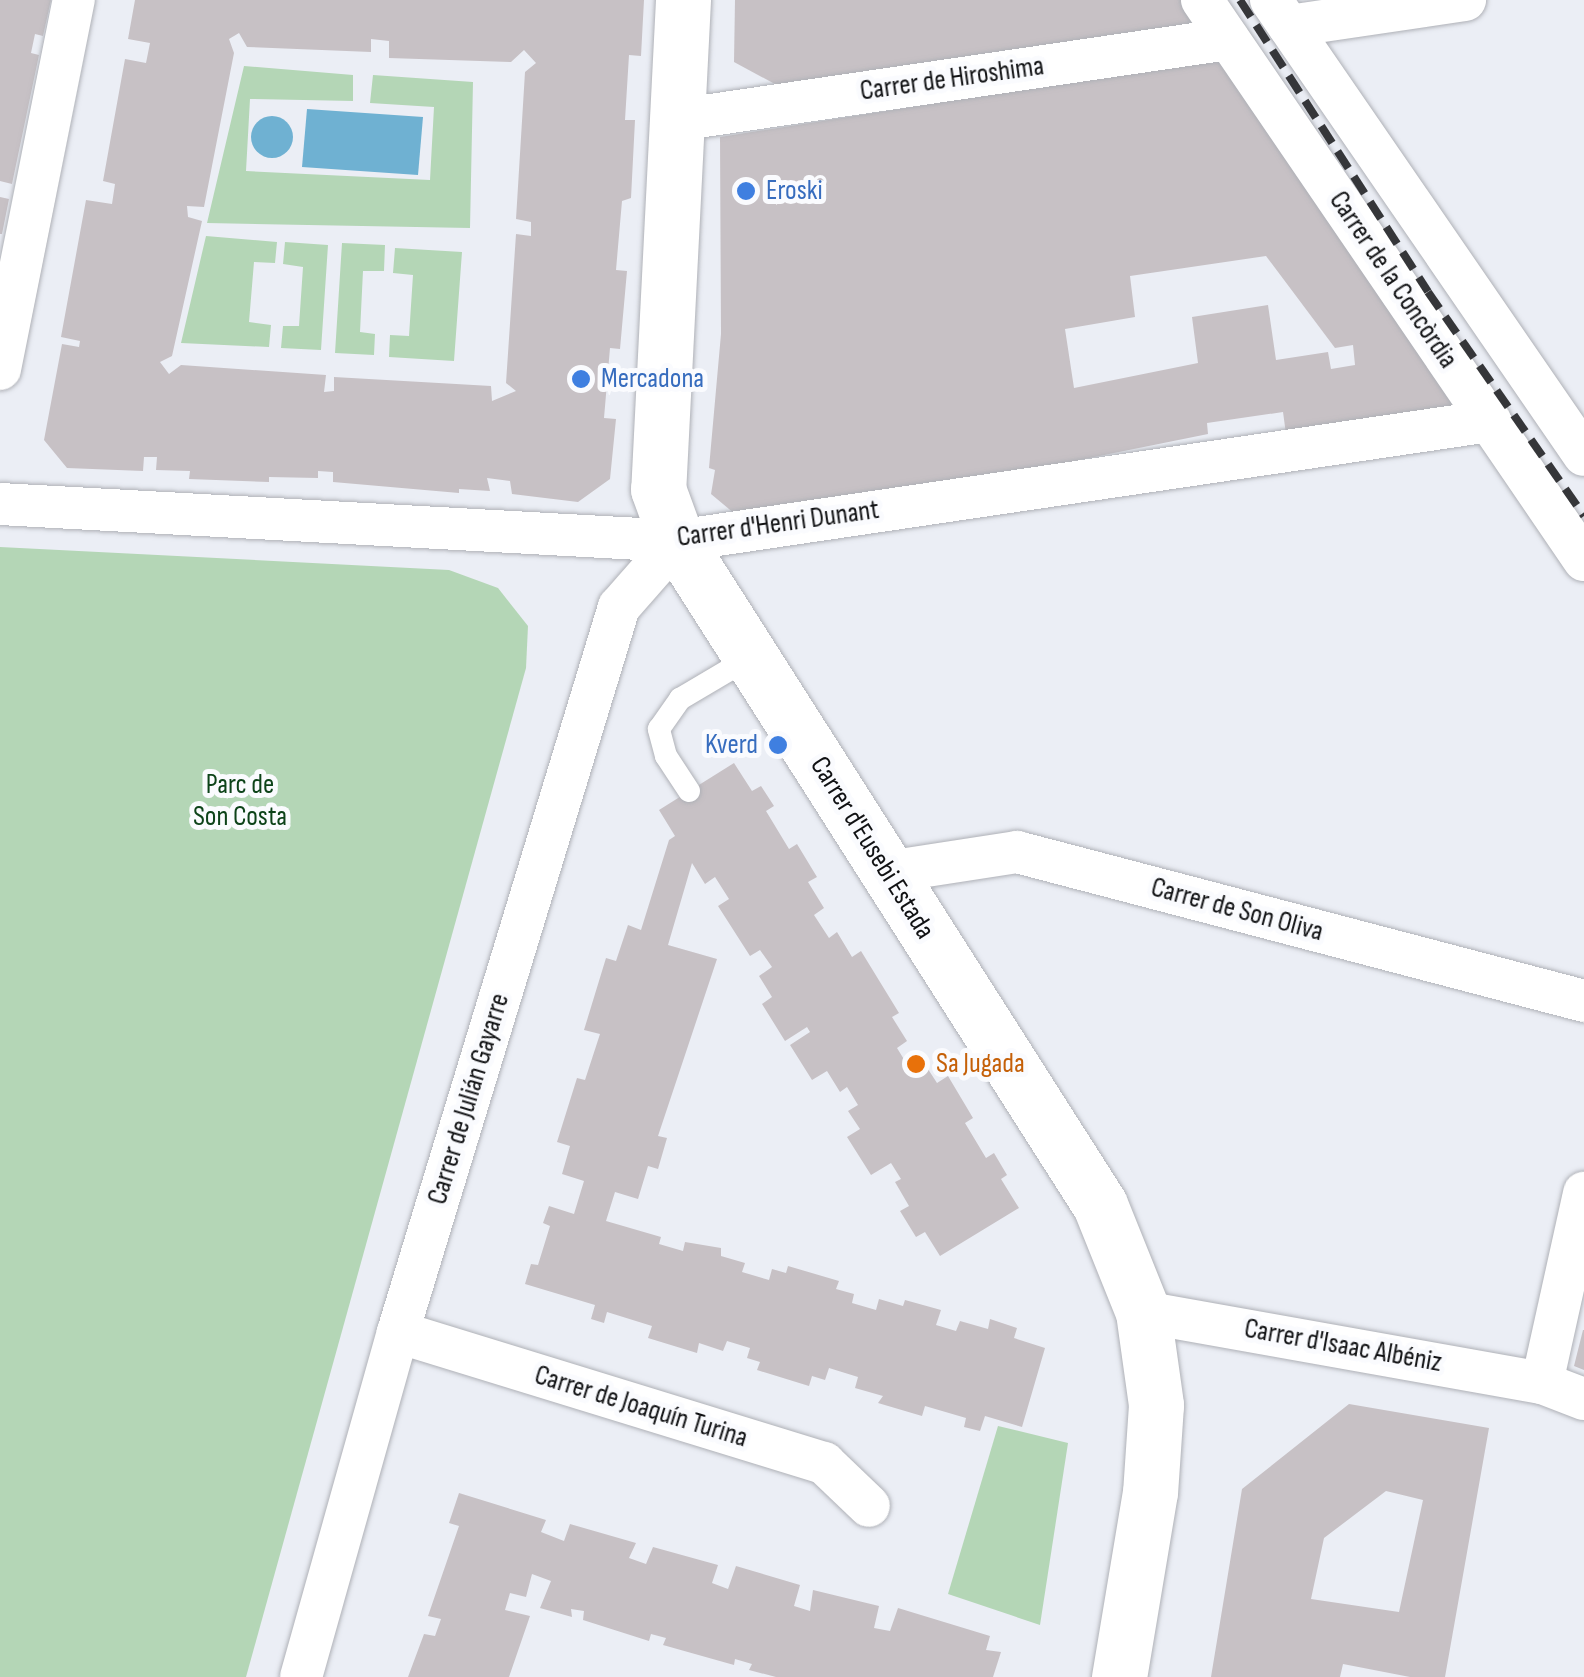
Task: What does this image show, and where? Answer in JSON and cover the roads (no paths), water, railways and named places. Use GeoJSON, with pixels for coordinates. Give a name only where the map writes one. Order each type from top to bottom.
{"type":"FeatureCollection","features":[{"type":"Feature","properties":{"kind":"main road","name":"Carrer d'Eusebi Estada"},"geometry":{"type":"LineString","coordinates":[[682,0],[658,488],[678,541],[1100,1206],[1143,1312],[1156,1405],[1150,1492],[1119,1677]]}},
{"type":"Feature","properties":{"kind":"street"},"geometry":{"type":"LineString","coordinates":[[0,369],[74,0]]}},
{"type":"Feature","properties":{"kind":"street","name":"Carrer de la Concòrdia"},"geometry":{"type":"LineString","coordinates":[[1202,0],[1584,560]]}},
{"type":"Feature","properties":{"kind":"street"},"geometry":{"type":"LineString","coordinates":[[1280,13],[1465,0]]}},
{"type":"Feature","properties":{"kind":"street","name":"Carrer de la Concòrdia"},"geometry":{"type":"LineString","coordinates":[[1280,13],[1570,411],[1584,455]]}},
{"type":"Feature","properties":{"kind":"street","name":"Carrer de Hiroshima"},"geometry":{"type":"LineString","coordinates":[[677,120],[1228,39]]}},
{"type":"Feature","properties":{"kind":"street","name":"Carrer d'Henri Dunant"},"geometry":{"type":"LineString","coordinates":[[0,504],[678,541],[1490,421]]}},
{"type":"Feature","properties":{"kind":"street","name":"Carrer de Julián Gayarre"},"geometry":{"type":"LineString","coordinates":[[301,1677],[398,1332],[619,607],[678,541]]}},
{"type":"Feature","properties":{"kind":"street","name":"Carrer de Son Oliva"},"geometry":{"type":"LineString","coordinates":[[887,872],[1017,852],[1584,1001]]}},
{"type":"Feature","properties":{"kind":"street"},"geometry":{"type":"LineString","coordinates":[[1542,1383],[1584,1193]]}},
{"type":"Feature","properties":{"kind":"street","name":"Carrer d'Isaac Albéniz"},"geometry":{"type":"LineString","coordinates":[[1143,1312],[1542,1383],[1584,1399]]}},
{"type":"Feature","properties":{"kind":"street","name":"Carrer de Joaquín Turina"},"geometry":{"type":"LineString","coordinates":[[398,1332],[824,1463],[869,1506]]}},
{"type":"Feature","properties":{"kind":"lane"},"geometry":{"type":"LineString","coordinates":[[689,791],[666,756],[659,729],[680,699],[751,657]]}},
{"type":"Feature","properties":{"kind":"water"},"geometry":{"type":"Polygon","coordinates":[[[307,109],[423,117],[418,175],[302,167],[307,109]]]}},
{"type":"Feature","properties":{"kind":"water"},"geometry":{"type":"Polygon","coordinates":[[[272,116],[287,122],[293,137],[287,152],[272,158],[257,152],[251,137],[257,122],[272,116]]]}},
{"type":"Feature","properties":{"kind":"railway"},"geometry":{"type":"LineString","coordinates":[[1240,0],[1428,292],[1584,516]]}},
{"type":"Feature","properties":{"kind":"place","name":"Eroski"},"geometry":{"type":"Point","coordinates":[746,191]}},
{"type":"Feature","properties":{"kind":"place","name":"Mercadona"},"geometry":{"type":"Point","coordinates":[581,379]}},
{"type":"Feature","properties":{"kind":"place","name":"Kverd"},"geometry":{"type":"Point","coordinates":[778,745]}},
{"type":"Feature","properties":{"kind":"place","name":"Sa Jugada"},"geometry":{"type":"Point","coordinates":[916,1064]}},
{"type":"Feature","properties":{"kind":"park label","name":"Parc de Son Costa"},"geometry":{"type":"Point","coordinates":[240,801]}}]}
